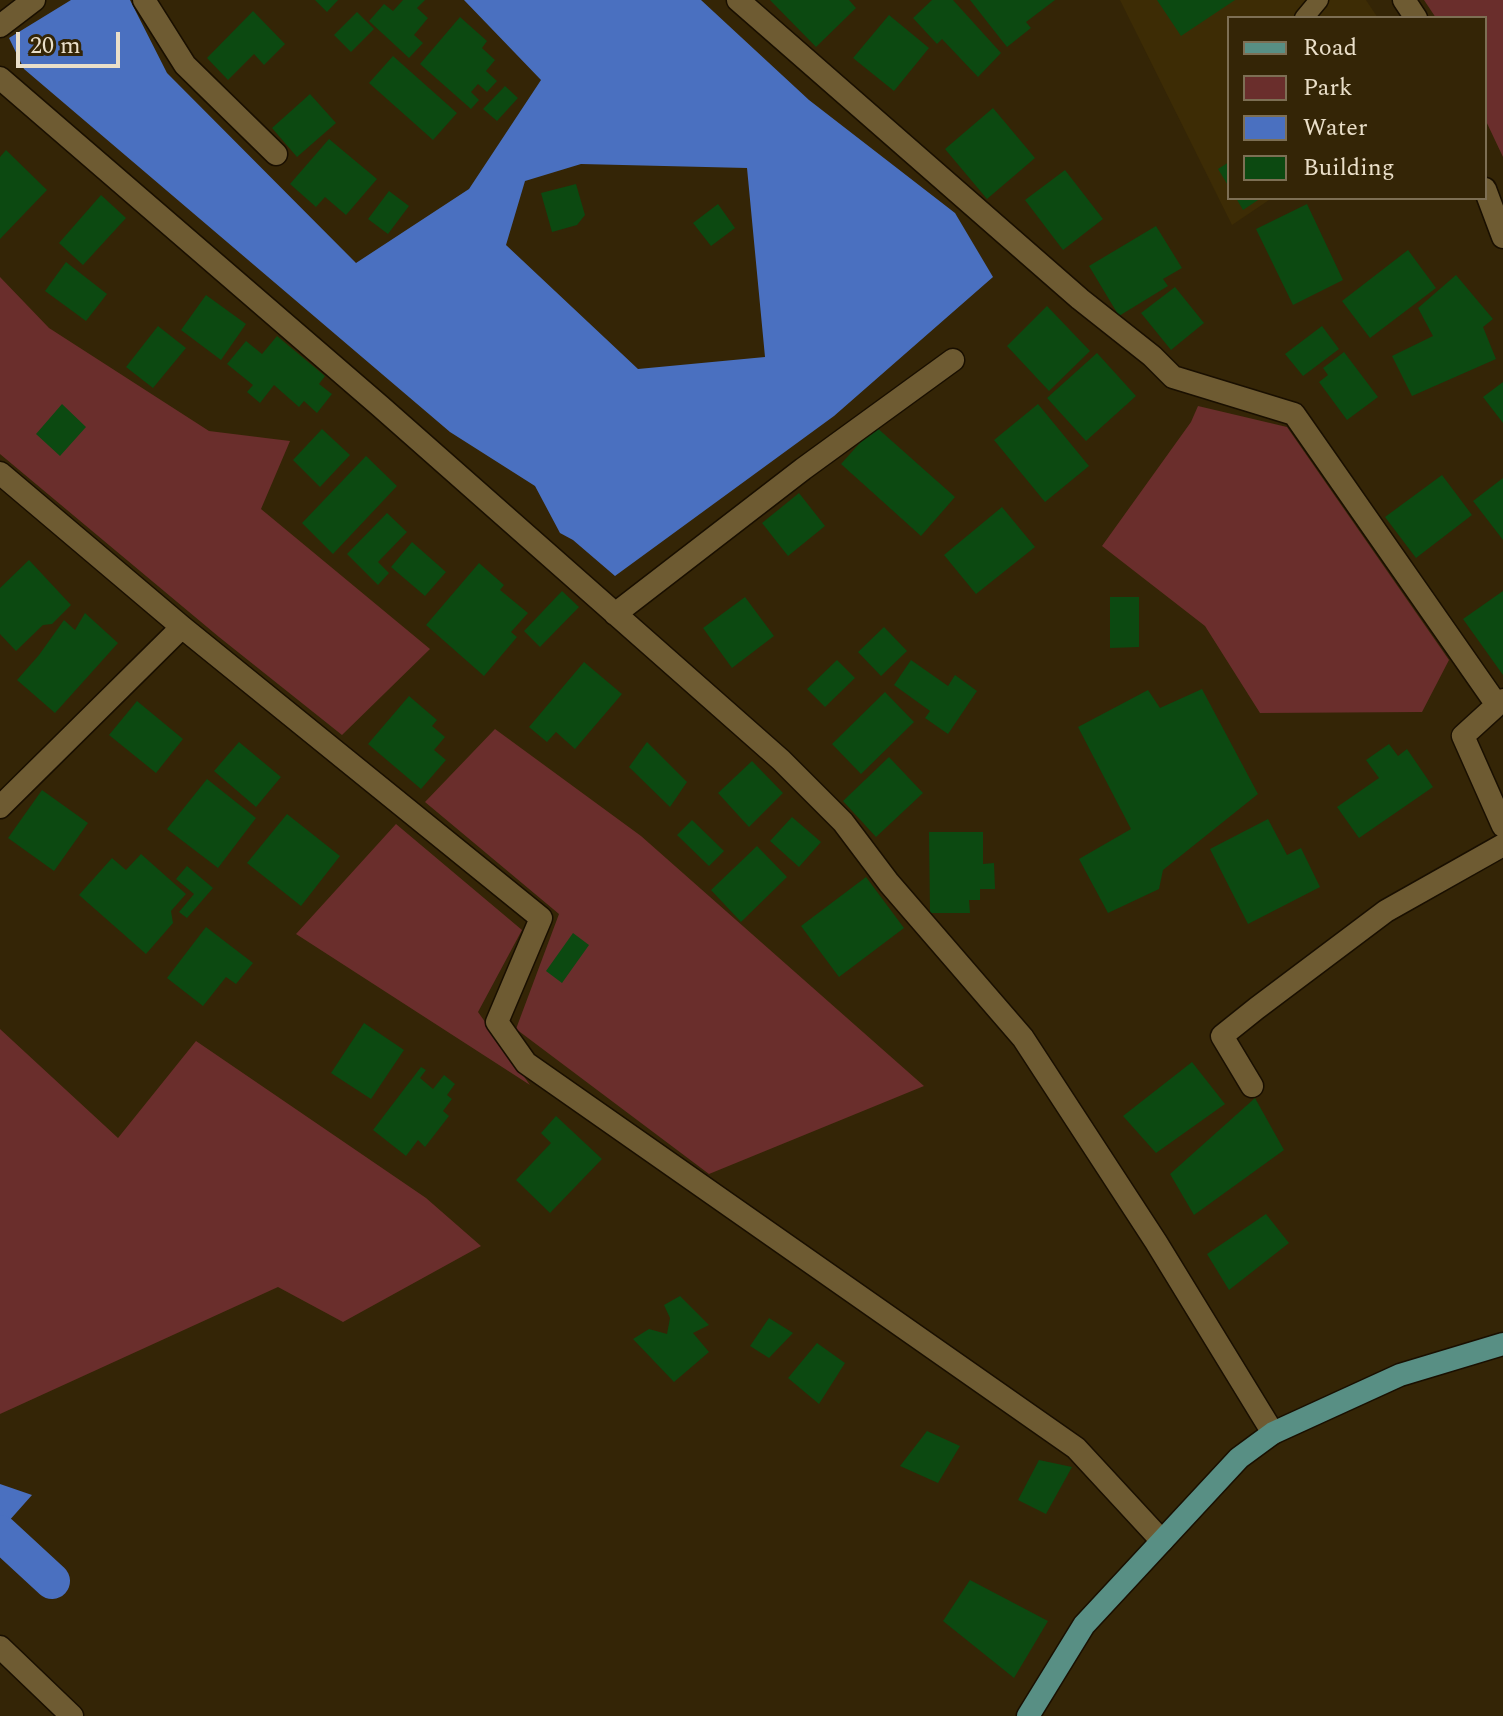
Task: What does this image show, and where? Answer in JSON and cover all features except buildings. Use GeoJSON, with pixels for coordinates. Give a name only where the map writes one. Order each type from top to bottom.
{"type":"FeatureCollection","features":[{"type":"Feature","properties":{"kind":"main road"},"geometry":{"type":"LineString","coordinates":[[1028,1716],[1084,1625],[1239,1458],[1273,1433],[1400,1375],[1503,1344]]}},
{"type":"Feature","properties":{"kind":"street"},"geometry":{"type":"LineString","coordinates":[[0,26],[34,0]]}},
{"type":"Feature","properties":{"kind":"street"},"geometry":{"type":"LineString","coordinates":[[144,0],[185,65],[276,154]]}},
{"type":"Feature","properties":{"kind":"street"},"geometry":{"type":"LineString","coordinates":[[738,0],[1173,377],[1294,414],[1500,703],[1463,736],[1503,826]]}},
{"type":"Feature","properties":{"kind":"street"},"geometry":{"type":"LineString","coordinates":[[0,78],[380,406],[781,760],[843,822],[889,883],[1023,1038],[1156,1242],[1273,1433]]}},
{"type":"Feature","properties":{"kind":"street"},"geometry":{"type":"LineString","coordinates":[[1487,194],[1503,237]]}},
{"type":"Feature","properties":{"kind":"street"},"geometry":{"type":"LineString","coordinates":[[615,614],[803,469],[953,360]]}},
{"type":"Feature","properties":{"kind":"street"},"geometry":{"type":"LineString","coordinates":[[0,473],[182,627],[541,918],[497,1022],[526,1063],[1076,1448],[1162,1541]]}},
{"type":"Feature","properties":{"kind":"street"},"geometry":{"type":"LineString","coordinates":[[0,807],[182,627]]}},
{"type":"Feature","properties":{"kind":"street"},"geometry":{"type":"LineString","coordinates":[[1252,1086],[1222,1036],[1386,911],[1503,845]]}},
{"type":"Feature","properties":{"kind":"street"},"geometry":{"type":"LineString","coordinates":[[0,1647],[72,1716]]}},
{"type":"Feature","properties":{"kind":"lane"},"geometry":{"type":"LineString","coordinates":[[1306,16],[1319,0]]}},
{"type":"Feature","properties":{"kind":"shaded area"},"geometry":{"type":"Polygon","coordinates":[[[1120,0],[1366,0],[1377,16],[1227,16],[1227,200],[1269,200],[1232,225],[1120,0]]]}},
{"type":"Feature","properties":{"kind":"green space"},"geometry":{"type":"Polygon","coordinates":[[[1424,0],[1503,0],[1503,157],[1487,123],[1487,16],[1435,16],[1424,0]]]}},
{"type":"Feature","properties":{"kind":"green space"},"geometry":{"type":"Polygon","coordinates":[[[0,277],[49,328],[209,431],[290,441],[261,509],[430,649],[342,735],[0,454],[0,277]]]}},
{"type":"Feature","properties":{"kind":"green space"},"geometry":{"type":"Polygon","coordinates":[[[1198,406],[1287,427],[1449,660],[1422,712],[1260,713],[1205,626],[1102,546],[1191,422],[1198,406]]]}},
{"type":"Feature","properties":{"kind":"green space"},"geometry":{"type":"Polygon","coordinates":[[[495,729],[641,836],[924,1086],[709,1174],[516,1029],[559,914],[425,802],[495,729]]]}},
{"type":"Feature","properties":{"kind":"green space"},"geometry":{"type":"Polygon","coordinates":[[[396,824],[522,930],[478,1012],[530,1085],[296,934],[396,824]]]}},
{"type":"Feature","properties":{"kind":"green space"},"geometry":{"type":"Polygon","coordinates":[[[0,1029],[118,1138],[196,1041],[426,1198],[481,1246],[343,1322],[278,1287],[0,1414],[0,1029]]]}},
{"type":"Feature","properties":{"kind":"water"},"geometry":{"type":"Polygon","coordinates":[[[71,0],[130,0],[167,73],[356,263],[469,189],[541,80],[464,0],[701,0],[809,100],[955,213],[993,277],[834,416],[615,576],[573,540],[560,533],[535,486],[450,432],[24,69],[9,38],[71,0]],[[581,164],[525,181],[506,245],[638,369],[765,357],[747,168],[581,164]]]}},
{"type":"Feature","properties":{"kind":"water"},"geometry":{"type":"Polygon","coordinates":[[[0,1484],[32,1495],[0,1531],[0,1484]]]}},
{"type":"Feature","properties":{"kind":"waterway"},"geometry":{"type":"LineString","coordinates":[[0,1533],[52,1581]]}}]}
